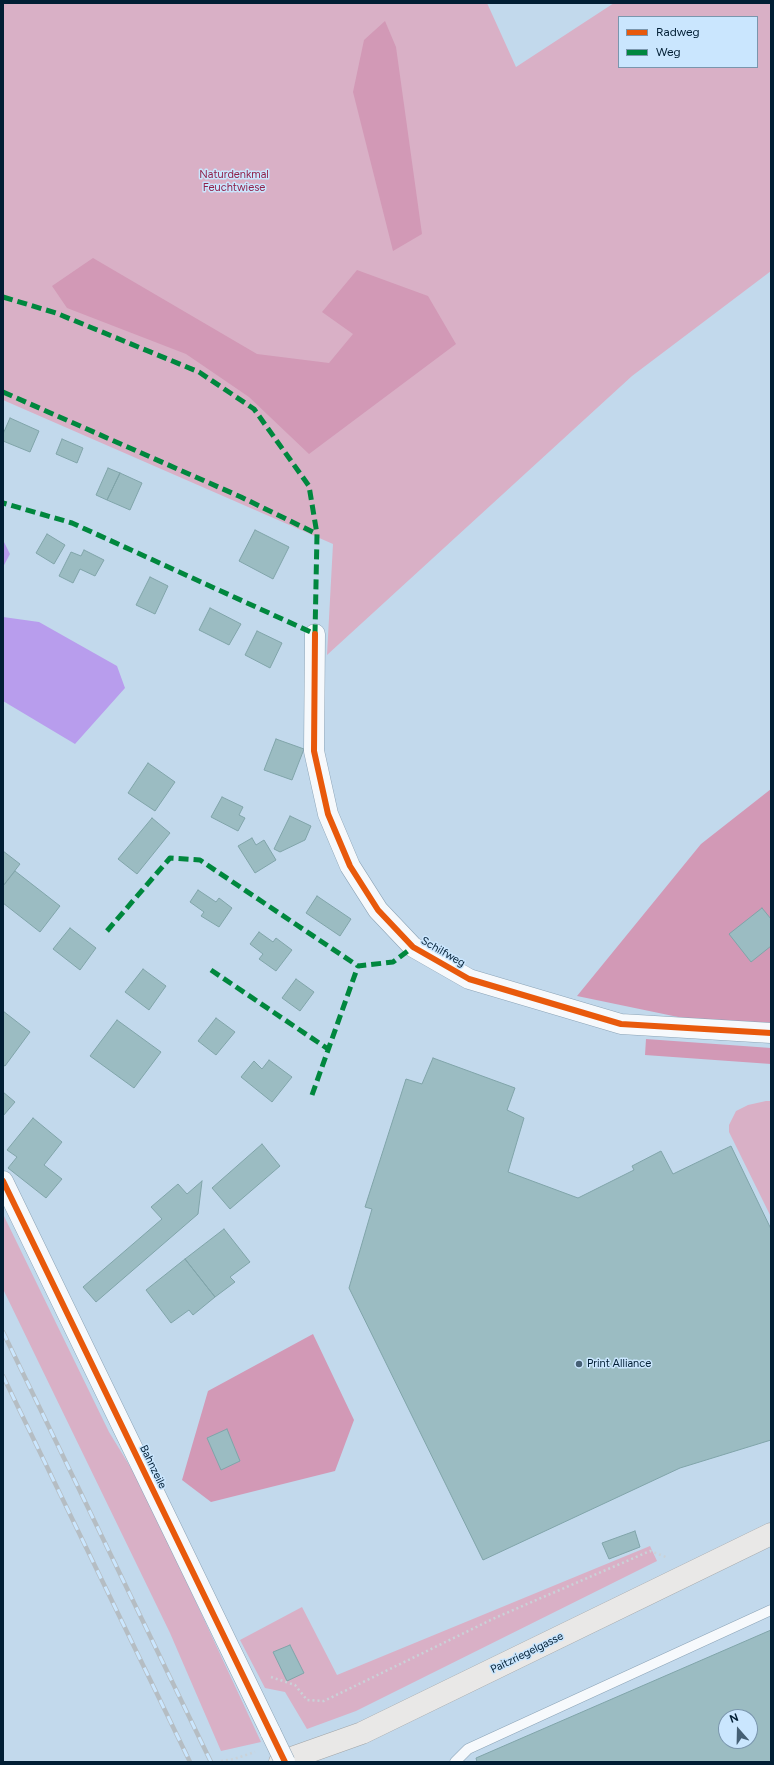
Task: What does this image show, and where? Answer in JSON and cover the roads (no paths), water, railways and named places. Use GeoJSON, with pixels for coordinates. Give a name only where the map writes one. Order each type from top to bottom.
{"type":"FeatureCollection","features":[{"type":"Feature","properties":{"kind":"main road","name":"Paitzriegelgasse"},"geometry":{"type":"LineString","coordinates":[[280,1762],[362,1733],[771,1534]]}},
{"type":"Feature","properties":{"kind":"street","name":"Schilfweg"},"geometry":{"type":"LineString","coordinates":[[315,634],[314,751],[328,814],[350,866],[378,910],[413,947],[469,979],[621,1024],[771,1033]]}},
{"type":"Feature","properties":{"kind":"street","name":"Bahnzeile"},"geometry":{"type":"LineString","coordinates":[[3,1181],[285,1762]]}},
{"type":"Feature","properties":{"kind":"lane"},"geometry":{"type":"LineString","coordinates":[[455,1762],[468,1749],[771,1610]]}},
{"type":"Feature","properties":{"kind":"railway"},"geometry":{"type":"LineString","coordinates":[[3,1332],[211,1762]]}},
{"type":"Feature","properties":{"kind":"railway"},"geometry":{"type":"LineString","coordinates":[[3,1376],[190,1762]]}},
{"type":"Feature","properties":{"kind":"place","name":"Print Alliance"},"geometry":{"type":"Point","coordinates":[579,1364]}},
{"type":"Feature","properties":{"kind":"park label","name":"Naturdenkmal Feuchtwiese"},"geometry":{"type":"Point","coordinates":[234,181]}}]}
